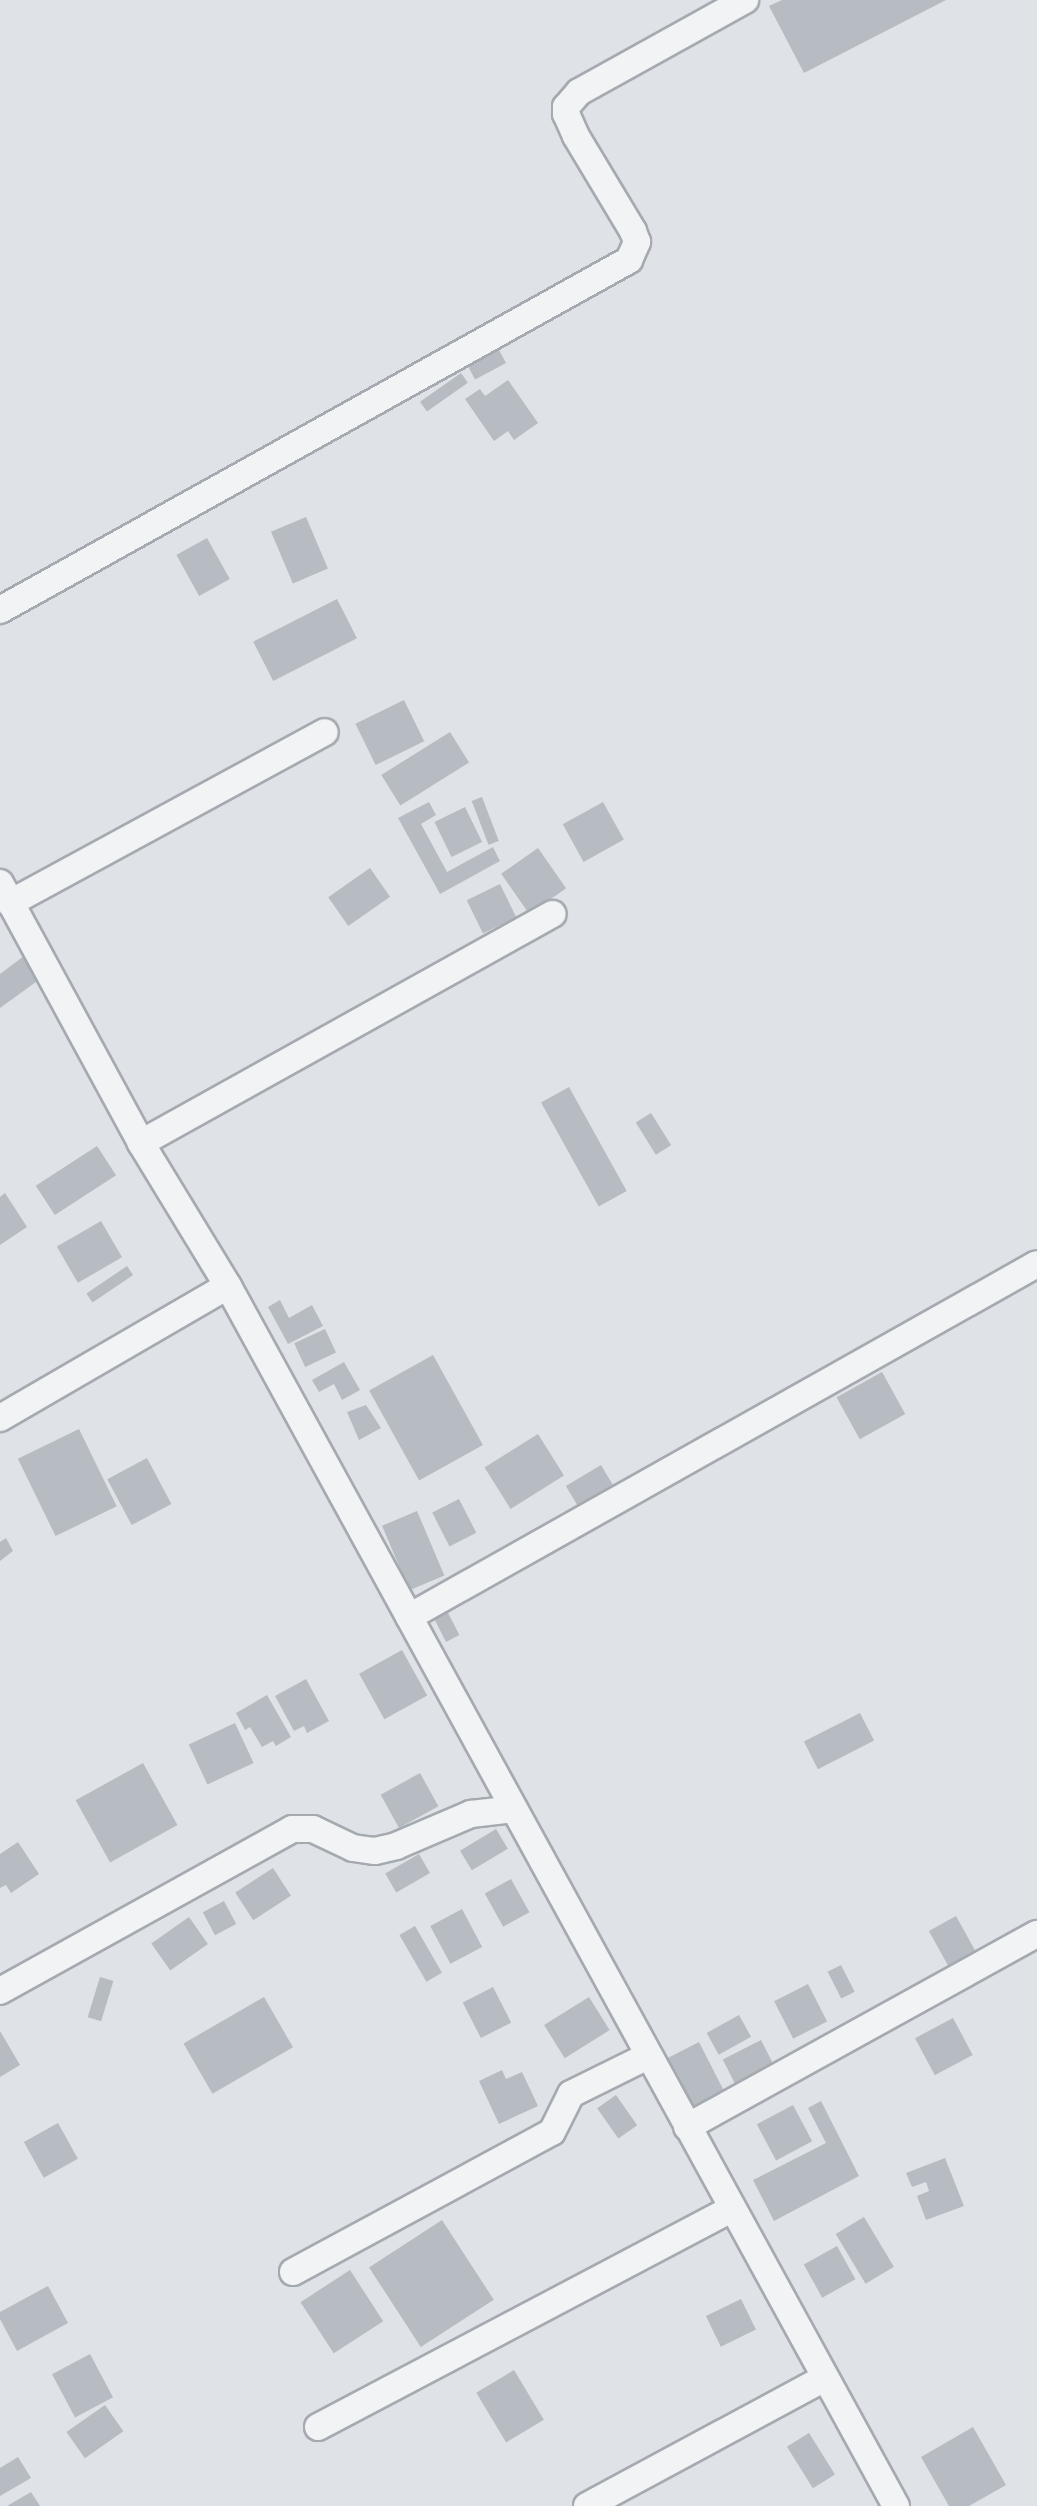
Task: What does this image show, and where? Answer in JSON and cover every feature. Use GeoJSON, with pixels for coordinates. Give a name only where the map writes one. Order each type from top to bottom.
{"type":"FeatureCollection","features":[{"type":"Feature","properties":{"kind":"street"},"geometry":{"type":"LineString","coordinates":[[0,610],[629,260],[637,242],[633,231],[576,136],[566,114],[566,107],[579,92],[745,0]]}},
{"type":"Feature","properties":{"kind":"street"},"geometry":{"type":"LineString","coordinates":[[325,732],[5,893],[141,1143],[228,1286],[896,2506]]}},
{"type":"Feature","properties":{"kind":"street"},"geometry":{"type":"LineString","coordinates":[[141,1143],[553,914]]}},
{"type":"Feature","properties":{"kind":"street"},"geometry":{"type":"LineString","coordinates":[[409,1617],[1037,1264]]}},
{"type":"Feature","properties":{"kind":"street"},"geometry":{"type":"LineString","coordinates":[[0,1418],[228,1286]]}},
{"type":"Feature","properties":{"kind":"street"},"geometry":{"type":"LineString","coordinates":[[0,1991],[292,1829],[313,1829],[354,1848],[375,1851],[396,1846],[471,1814],[514,1809]]}},
{"type":"Feature","properties":{"kind":"street"},"geometry":{"type":"LineString","coordinates":[[687,2127],[1037,1934]]}},
{"type":"Feature","properties":{"kind":"street"},"geometry":{"type":"LineString","coordinates":[[293,2272],[546,2135],[557,2127],[565,2102],[571,2094],[648,2056]]}},
{"type":"Feature","properties":{"kind":"street"},"geometry":{"type":"LineString","coordinates":[[318,2427],[732,2209]]}},
{"type":"Feature","properties":{"kind":"street"},"geometry":{"type":"LineString","coordinates":[[587,2506],[825,2378]]}},
{"type":"Feature","properties":{"kind":"building"},"geometry":{"type":"Polygon","coordinates":[[[782,0],[946,0],[804,73],[769,6],[782,0]]]}},
{"type":"Feature","properties":{"kind":"building"},"geometry":{"type":"Polygon","coordinates":[[[498,348],[506,363],[475,379],[467,364],[498,348]]]}},
{"type":"Feature","properties":{"kind":"building"},"geometry":{"type":"Polygon","coordinates":[[[461,373],[468,383],[427,412],[420,402],[461,373]]]}},
{"type":"Feature","properties":{"kind":"building"},"geometry":{"type":"Polygon","coordinates":[[[508,380],[538,423],[514,440],[508,431],[494,441],[465,399],[480,389],[485,396],[508,380]]]}},
{"type":"Feature","properties":{"kind":"building"},"geometry":{"type":"Polygon","coordinates":[[[306,517],[328,569],[293,583],[271,532],[306,517]]]}},
{"type":"Feature","properties":{"kind":"building"},"geometry":{"type":"Polygon","coordinates":[[[207,538],[230,579],[199,596],[176,555],[207,538]]]}},
{"type":"Feature","properties":{"kind":"building"},"geometry":{"type":"Polygon","coordinates":[[[337,599],[357,638],[273,681],[253,642],[337,599]]]}},
{"type":"Feature","properties":{"kind":"building"},"geometry":{"type":"Polygon","coordinates":[[[404,700],[424,741],[376,765],[355,724],[404,700]]]}},
{"type":"Feature","properties":{"kind":"building"},"geometry":{"type":"Polygon","coordinates":[[[450,732],[469,763],[400,805],[381,775],[450,732]]]}},
{"type":"Feature","properties":{"kind":"building"},"geometry":{"type":"Polygon","coordinates":[[[482,797],[499,841],[489,845],[472,801],[482,797]]]}},
{"type":"Feature","properties":{"kind":"building"},"geometry":{"type":"Polygon","coordinates":[[[429,802],[436,815],[421,824],[447,872],[493,847],[500,861],[440,894],[398,818],[429,802]]]}},
{"type":"Feature","properties":{"kind":"building"},"geometry":{"type":"Polygon","coordinates":[[[603,802],[624,840],[584,862],[563,824],[603,802]]]}},
{"type":"Feature","properties":{"kind":"building"},"geometry":{"type":"Polygon","coordinates":[[[465,807],[482,842],[452,857],[434,822],[465,807]]]}},
{"type":"Feature","properties":{"kind":"building"},"geometry":{"type":"Polygon","coordinates":[[[538,848],[566,888],[529,914],[501,874],[538,848]]]}},
{"type":"Feature","properties":{"kind":"building"},"geometry":{"type":"Polygon","coordinates":[[[370,868],[390,897],[348,926],[328,897],[370,868]]]}},
{"type":"Feature","properties":{"kind":"building"},"geometry":{"type":"Polygon","coordinates":[[[500,884],[516,917],[483,933],[467,900],[500,884]]]}},
{"type":"Feature","properties":{"kind":"building"},"geometry":{"type":"Polygon","coordinates":[[[24,956],[40,979],[0,1008],[0,974],[24,956]]]}},
{"type":"Feature","properties":{"kind":"building"},"geometry":{"type":"Polygon","coordinates":[[[569,1087],[627,1191],[599,1207],[541,1103],[569,1087]]]}},
{"type":"Feature","properties":{"kind":"building"},"geometry":{"type":"Polygon","coordinates":[[[651,1113],[671,1145],[656,1155],[636,1123],[651,1113]]]}},
{"type":"Feature","properties":{"kind":"building"},"geometry":{"type":"Polygon","coordinates":[[[97,1146],[116,1175],[55,1215],[36,1186],[97,1146]]]}},
{"type":"Feature","properties":{"kind":"building"},"geometry":{"type":"Polygon","coordinates":[[[5,1193],[27,1227],[0,1245],[0,1197],[5,1193]]]}},
{"type":"Feature","properties":{"kind":"building"},"geometry":{"type":"Polygon","coordinates":[[[101,1221],[122,1257],[78,1283],[57,1246],[101,1221]]]}},
{"type":"Feature","properties":{"kind":"building"},"geometry":{"type":"Polygon","coordinates":[[[127,1266],[133,1275],[93,1303],[86,1293],[127,1266]]]}},
{"type":"Feature","properties":{"kind":"building"},"geometry":{"type":"Polygon","coordinates":[[[280,1300],[289,1318],[312,1305],[323,1326],[288,1344],[268,1307],[280,1300]]]}},
{"type":"Feature","properties":{"kind":"building"},"geometry":{"type":"Polygon","coordinates":[[[325,1329],[336,1353],[305,1367],[294,1343],[325,1329]]]}},
{"type":"Feature","properties":{"kind":"building"},"geometry":{"type":"Polygon","coordinates":[[[433,1355],[483,1445],[419,1480],[369,1390],[433,1355]]]}},
{"type":"Feature","properties":{"kind":"building"},"geometry":{"type":"Polygon","coordinates":[[[344,1362],[360,1390],[342,1400],[334,1384],[319,1392],[312,1380],[344,1362]]]}},
{"type":"Feature","properties":{"kind":"building"},"geometry":{"type":"Polygon","coordinates":[[[882,1372],[905,1414],[860,1439],[837,1397],[882,1372]]]}},
{"type":"Feature","properties":{"kind":"building"},"geometry":{"type":"Polygon","coordinates":[[[366,1405],[381,1428],[359,1440],[347,1412],[366,1405]]]}},
{"type":"Feature","properties":{"kind":"building"},"geometry":{"type":"Polygon","coordinates":[[[79,1429],[117,1506],[56,1536],[18,1459],[79,1429]]]}},
{"type":"Feature","properties":{"kind":"building"},"geometry":{"type":"Polygon","coordinates":[[[538,1434],[564,1476],[511,1509],[485,1467],[538,1434]]]}},
{"type":"Feature","properties":{"kind":"building"},"geometry":{"type":"Polygon","coordinates":[[[147,1458],[171,1504],[132,1525],[107,1479],[147,1458]]]}},
{"type":"Feature","properties":{"kind":"building"},"geometry":{"type":"Polygon","coordinates":[[[601,1465],[615,1488],[580,1509],[566,1486],[601,1465]]]}},
{"type":"Feature","properties":{"kind":"building"},"geometry":{"type":"Polygon","coordinates":[[[459,1499],[476,1533],[450,1546],[432,1513],[459,1499]]]}},
{"type":"Feature","properties":{"kind":"building"},"geometry":{"type":"Polygon","coordinates":[[[417,1511],[444,1575],[409,1590],[382,1526],[417,1511]]]}},
{"type":"Feature","properties":{"kind":"building"},"geometry":{"type":"Polygon","coordinates":[[[6,1538],[13,1551],[0,1561],[0,1542],[6,1538]]]}},
{"type":"Feature","properties":{"kind":"building"},"geometry":{"type":"Polygon","coordinates":[[[443,1603],[459,1635],[446,1642],[430,1610],[443,1603]]]}},
{"type":"Feature","properties":{"kind":"building"},"geometry":{"type":"Polygon","coordinates":[[[402,1650],[427,1695],[384,1719],[359,1674],[402,1650]]]}},
{"type":"Feature","properties":{"kind":"building"},"geometry":{"type":"Polygon","coordinates":[[[306,1679],[329,1721],[307,1733],[304,1726],[294,1731],[275,1696],[306,1679]]]}},
{"type":"Feature","properties":{"kind":"building"},"geometry":{"type":"Polygon","coordinates":[[[267,1695],[291,1737],[276,1746],[273,1741],[262,1747],[250,1727],[245,1730],[236,1713],[267,1695]]]}},
{"type":"Feature","properties":{"kind":"building"},"geometry":{"type":"Polygon","coordinates":[[[860,1713],[874,1741],[818,1769],[804,1742],[860,1713]]]}},
{"type":"Feature","properties":{"kind":"building"},"geometry":{"type":"Polygon","coordinates":[[[235,1723],[254,1763],[207,1784],[189,1745],[235,1723]]]}},
{"type":"Feature","properties":{"kind":"building"},"geometry":{"type":"Polygon","coordinates":[[[143,1763],[177,1825],[110,1862],[76,1800],[143,1763]]]}},
{"type":"Feature","properties":{"kind":"building"},"geometry":{"type":"Polygon","coordinates":[[[420,1773],[438,1806],[399,1828],[381,1795],[420,1773]]]}},
{"type":"Feature","properties":{"kind":"building"},"geometry":{"type":"Polygon","coordinates":[[[496,1829],[508,1849],[472,1870],[460,1851],[496,1829]]]}},
{"type":"Feature","properties":{"kind":"building"},"geometry":{"type":"Polygon","coordinates":[[[18,1842],[39,1874],[11,1893],[6,1885],[0,1888],[0,1854],[18,1842]]]}},
{"type":"Feature","properties":{"kind":"building"},"geometry":{"type":"Polygon","coordinates":[[[419,1854],[430,1873],[396,1893],[385,1874],[419,1854]]]}},
{"type":"Feature","properties":{"kind":"building"},"geometry":{"type":"Polygon","coordinates":[[[273,1868],[291,1896],[253,1920],[235,1893],[273,1868]]]}},
{"type":"Feature","properties":{"kind":"building"},"geometry":{"type":"Polygon","coordinates":[[[511,1879],[529,1912],[503,1927],[485,1894],[511,1879]]]}},
{"type":"Feature","properties":{"kind":"building"},"geometry":{"type":"Polygon","coordinates":[[[224,1901],[236,1924],[215,1935],[203,1912],[224,1901]]]}},
{"type":"Feature","properties":{"kind":"building"},"geometry":{"type":"Polygon","coordinates":[[[462,1909],[482,1947],[450,1964],[430,1926],[462,1909]]]}},
{"type":"Feature","properties":{"kind":"building"},"geometry":{"type":"Polygon","coordinates":[[[956,1916],[978,1956],[951,1971],[929,1931],[956,1916]]]}},
{"type":"Feature","properties":{"kind":"building"},"geometry":{"type":"Polygon","coordinates":[[[189,1917],[208,1944],[170,1970],[151,1943],[189,1917]]]}},
{"type":"Feature","properties":{"kind":"building"},"geometry":{"type":"Polygon","coordinates":[[[415,1926],[442,1973],[426,1982],[399,1935],[415,1926]]]}},
{"type":"Feature","properties":{"kind":"building"},"geometry":{"type":"Polygon","coordinates":[[[841,1965],[855,1992],[841,1999],[828,1972],[841,1965]]]}},
{"type":"Feature","properties":{"kind":"building"},"geometry":{"type":"Polygon","coordinates":[[[100,1977],[113,1981],[101,2021],[88,2017],[100,1977]]]}},
{"type":"Feature","properties":{"kind":"building"},"geometry":{"type":"Polygon","coordinates":[[[808,1984],[827,2021],[793,2039],[774,2001],[808,1984]]]}},
{"type":"Feature","properties":{"kind":"building"},"geometry":{"type":"Polygon","coordinates":[[[493,1987],[511,2023],[481,2038],[463,2002],[493,1987]]]}},
{"type":"Feature","properties":{"kind":"building"},"geometry":{"type":"Polygon","coordinates":[[[264,1997],[293,2047],[212,2094],[183,2044],[264,1997]]]}},
{"type":"Feature","properties":{"kind":"building"},"geometry":{"type":"Polygon","coordinates":[[[589,1997],[610,2030],[565,2058],[544,2025],[589,1997]]]}},
{"type":"Feature","properties":{"kind":"building"},"geometry":{"type":"Polygon","coordinates":[[[739,2015],[751,2037],[719,2055],[707,2033],[739,2015]]]}},
{"type":"Feature","properties":{"kind":"building"},"geometry":{"type":"Polygon","coordinates":[[[953,2018],[973,2055],[935,2075],[915,2038],[953,2018]]]}},
{"type":"Feature","properties":{"kind":"building"},"geometry":{"type":"Polygon","coordinates":[[[0,2031],[20,2065],[0,2077],[0,2031]]]}},
{"type":"Feature","properties":{"kind":"building"},"geometry":{"type":"Polygon","coordinates":[[[761,2040],[777,2072],[739,2092],[723,2060],[761,2040]]]}},
{"type":"Feature","properties":{"kind":"building"},"geometry":{"type":"Polygon","coordinates":[[[699,2042],[724,2091],[693,2107],[668,2058],[699,2042]]]}},
{"type":"Feature","properties":{"kind":"building"},"geometry":{"type":"Polygon","coordinates":[[[502,2070],[506,2079],[522,2072],[538,2106],[499,2124],[479,2081],[502,2070]]]}},
{"type":"Feature","properties":{"kind":"building"},"geometry":{"type":"Polygon","coordinates":[[[616,2095],[637,2125],[618,2139],[597,2108],[616,2095]]]}},
{"type":"Feature","properties":{"kind":"building"},"geometry":{"type":"Polygon","coordinates":[[[821,2101],[859,2176],[774,2221],[753,2180],[826,2143],[808,2108],[821,2101]]]}},
{"type":"Feature","properties":{"kind":"building"},"geometry":{"type":"Polygon","coordinates":[[[793,2105],[812,2141],[776,2160],[757,2124],[793,2105]]]}},
{"type":"Feature","properties":{"kind":"building"},"geometry":{"type":"Polygon","coordinates":[[[58,2123],[78,2159],[44,2178],[24,2142],[58,2123]]]}},
{"type":"Feature","properties":{"kind":"building"},"geometry":{"type":"Polygon","coordinates":[[[945,2158],[964,2206],[926,2220],[917,2196],[929,2191],[926,2182],[912,2187],[906,2173],[945,2158]]]}},
{"type":"Feature","properties":{"kind":"building"},"geometry":{"type":"Polygon","coordinates":[[[864,2217],[894,2267],[866,2284],[836,2234],[864,2217]]]}},
{"type":"Feature","properties":{"kind":"building"},"geometry":{"type":"Polygon","coordinates":[[[442,2220],[494,2300],[421,2347],[369,2267],[442,2220]]]}},
{"type":"Feature","properties":{"kind":"building"},"geometry":{"type":"Polygon","coordinates":[[[837,2246],[855,2279],[822,2298],[804,2264],[837,2246]]]}},
{"type":"Feature","properties":{"kind":"building"},"geometry":{"type":"Polygon","coordinates":[[[350,2270],[383,2321],[334,2353],[301,2302],[350,2270]]]}},
{"type":"Feature","properties":{"kind":"building"},"geometry":{"type":"Polygon","coordinates":[[[48,2286],[68,2323],[17,2351],[0,2319],[0,2312],[48,2286]]]}},
{"type":"Feature","properties":{"kind":"building"},"geometry":{"type":"Polygon","coordinates":[[[741,2299],[756,2330],[721,2347],[706,2316],[741,2299]]]}},
{"type":"Feature","properties":{"kind":"building"},"geometry":{"type":"Polygon","coordinates":[[[90,2354],[113,2397],[75,2417],[52,2374],[90,2354]]]}},
{"type":"Feature","properties":{"kind":"building"},"geometry":{"type":"Polygon","coordinates":[[[514,2370],[544,2420],[506,2442],[476,2393],[514,2370]]]}},
{"type":"Feature","properties":{"kind":"building"},"geometry":{"type":"Polygon","coordinates":[[[105,2405],[123,2431],[85,2458],[66,2432],[105,2405]]]}},
{"type":"Feature","properties":{"kind":"building"},"geometry":{"type":"Polygon","coordinates":[[[973,2427],[1006,2485],[969,2506],[949,2506],[921,2457],[973,2427]]]}},
{"type":"Feature","properties":{"kind":"building"},"geometry":{"type":"Polygon","coordinates":[[[809,2433],[835,2475],[813,2488],[787,2447],[809,2433]]]}},
{"type":"Feature","properties":{"kind":"building"},"geometry":{"type":"Polygon","coordinates":[[[18,2457],[31,2478],[0,2496],[0,2468],[18,2457]]]}},
{"type":"Feature","properties":{"kind":"building"},"geometry":{"type":"Polygon","coordinates":[[[31,2492],[40,2506],[7,2506],[31,2492]]]}}]}
